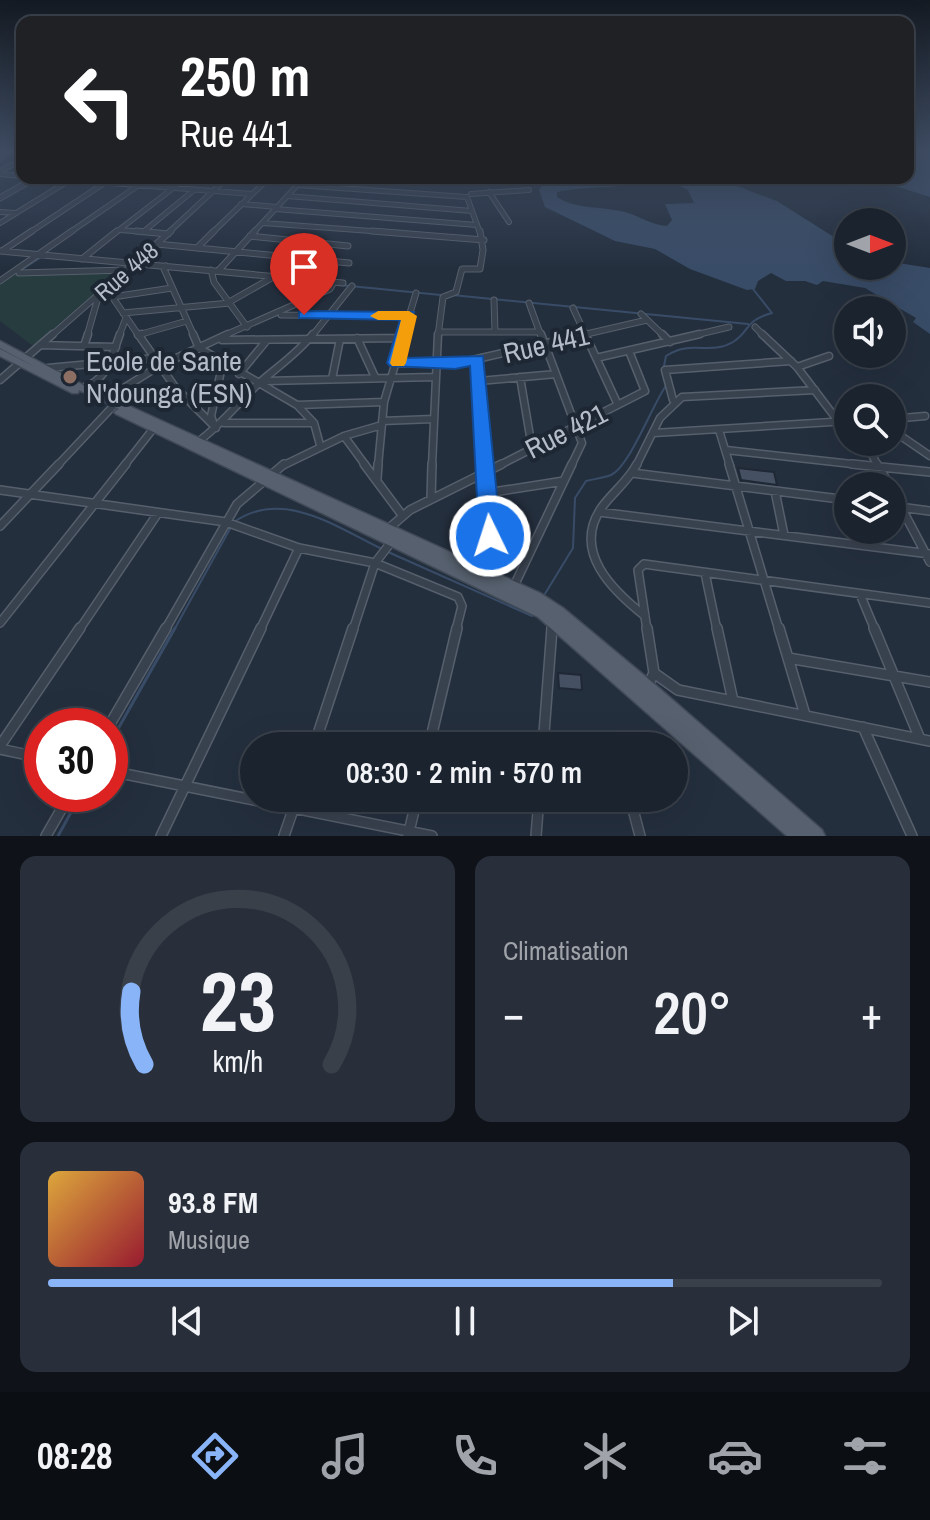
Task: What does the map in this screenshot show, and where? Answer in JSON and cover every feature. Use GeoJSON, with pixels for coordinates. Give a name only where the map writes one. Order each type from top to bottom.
{"type":"FeatureCollection","features":[{"type":"Feature","properties":{"kind":"main road"},"geometry":{"type":"LineString","coordinates":[[0,344],[24,360],[111,403],[199,441],[384,548],[514,587],[651,680],[660,706],[800,836]]}},
{"type":"Feature","properties":{"kind":"main road"},"geometry":{"type":"LineString","coordinates":[[0,352],[48,368],[153,429],[264,479]]}},
{"type":"Feature","properties":{"kind":"main road"},"geometry":{"type":"LineString","coordinates":[[487,578],[544,609],[816,836]]}},
{"type":"Feature","properties":{"kind":"street"},"geometry":{"type":"LineString","coordinates":[[0,223],[54,190]]}},
{"type":"Feature","properties":{"kind":"street"},"geometry":{"type":"LineString","coordinates":[[1,251],[94,190]]}},
{"type":"Feature","properties":{"kind":"street"},"geometry":{"type":"LineString","coordinates":[[1,280],[42,255],[132,190]]}},
{"type":"Feature","properties":{"kind":"street"},"geometry":{"type":"LineString","coordinates":[[82,259],[170,190]]}},
{"type":"Feature","properties":{"kind":"street"},"geometry":{"type":"LineString","coordinates":[[194,190],[252,194]]}},
{"type":"Feature","properties":{"kind":"street"},"geometry":{"type":"LineString","coordinates":[[143,232],[194,190]]}},
{"type":"Feature","properties":{"kind":"street"},"geometry":{"type":"LineString","coordinates":[[197,248],[256,190]]}},
{"type":"Feature","properties":{"kind":"street"},"geometry":{"type":"LineString","coordinates":[[218,271],[292,190]]}},
{"type":"Feature","properties":{"kind":"street"},"geometry":{"type":"LineString","coordinates":[[366,190],[469,195],[529,190]]}},
{"type":"Feature","properties":{"kind":"street"},"geometry":{"type":"LineString","coordinates":[[362,202],[366,190]]}},
{"type":"Feature","properties":{"kind":"street"},"geometry":{"type":"LineString","coordinates":[[431,499],[434,364],[446,295],[457,289],[462,269],[480,269],[484,240],[472,211],[469,195],[472,190]]}},
{"type":"Feature","properties":{"kind":"street","name":"Rue 448"},"geometry":{"type":"LineString","coordinates":[[0,380],[217,191]]}},
{"type":"Feature","properties":{"kind":"street"},"geometry":{"type":"LineString","coordinates":[[489,192],[509,222]]}},
{"type":"Feature","properties":{"kind":"street"},"geometry":{"type":"LineString","coordinates":[[287,196],[472,211]]}},
{"type":"Feature","properties":{"kind":"street"},"geometry":{"type":"LineString","coordinates":[[241,204],[477,225]]}},
{"type":"Feature","properties":{"kind":"street"},"geometry":{"type":"LineString","coordinates":[[0,212],[16,213]]}},
{"type":"Feature","properties":{"kind":"street"},"geometry":{"type":"LineString","coordinates":[[412,235],[417,220]]}},
{"type":"Feature","properties":{"kind":"street"},"geometry":{"type":"LineString","coordinates":[[263,223],[484,240]]}},
{"type":"Feature","properties":{"kind":"street"},"geometry":{"type":"LineString","coordinates":[[119,230],[168,234]]}},
{"type":"Feature","properties":{"kind":"street"},"geometry":{"type":"LineString","coordinates":[[250,236],[348,246]]}},
{"type":"Feature","properties":{"kind":"street"},"geometry":{"type":"LineString","coordinates":[[156,244],[349,263]]}},
{"type":"Feature","properties":{"kind":"street"},"geometry":{"type":"LineString","coordinates":[[1,251],[275,276],[332,285]]}},
{"type":"Feature","properties":{"kind":"street"},"geometry":{"type":"LineString","coordinates":[[165,268],[199,348],[257,385],[297,405],[314,423],[320,445]]}},
{"type":"Feature","properties":{"kind":"street"},"geometry":{"type":"LineString","coordinates":[[19,273],[126,270]]}},
{"type":"Feature","properties":{"kind":"street"},"geometry":{"type":"LineString","coordinates":[[210,272],[247,327]]}},
{"type":"Feature","properties":{"kind":"street"},"geometry":{"type":"LineString","coordinates":[[124,315],[230,302],[275,276]]}},
{"type":"Feature","properties":{"kind":"street"},"geometry":{"type":"LineString","coordinates":[[0,526],[136,378],[277,315],[332,285],[343,283]]}},
{"type":"Feature","properties":{"kind":"street"},"geometry":{"type":"LineString","coordinates":[[224,423],[257,385],[266,381],[311,338],[352,286]]}},
{"type":"Feature","properties":{"kind":"street"},"geometry":{"type":"LineString","coordinates":[[84,346],[95,300],[172,288]]}},
{"type":"Feature","properties":{"kind":"street"},"geometry":{"type":"LineString","coordinates":[[377,479],[384,402],[416,293]]}},
{"type":"Feature","properties":{"kind":"street"},"geometry":{"type":"LineString","coordinates":[[113,298],[160,367],[195,411],[215,425]]}},
{"type":"Feature","properties":{"kind":"street"},"geometry":{"type":"LineString","coordinates":[[494,300],[495,332]]}},
{"type":"Feature","properties":{"kind":"street"},"geometry":{"type":"LineString","coordinates":[[514,587],[582,443],[529,303]]}},
{"type":"Feature","properties":{"kind":"street"},"geometry":{"type":"LineString","coordinates":[[573,308],[618,405]]}},
{"type":"Feature","properties":{"kind":"street"},"geometry":{"type":"LineString","coordinates":[[641,314],[670,342]]}},
{"type":"Feature","properties":{"kind":"street"},"geometry":{"type":"LineString","coordinates":[[82,388],[98,383],[111,361],[124,315]]}},
{"type":"Feature","properties":{"kind":"street"},"geometry":{"type":"LineString","coordinates":[[277,315],[409,316]]}},
{"type":"Feature","properties":{"kind":"street","name":"Rue 441"},"geometry":{"type":"LineString","coordinates":[[396,363],[434,364],[478,359],[647,320]]}},
{"type":"Feature","properties":{"kind":"street"},"geometry":{"type":"LineString","coordinates":[[138,335],[187,321]]}},
{"type":"Feature","properties":{"kind":"street"},"geometry":{"type":"LineString","coordinates":[[596,358],[729,327]]}},
{"type":"Feature","properties":{"kind":"street"},"geometry":{"type":"LineString","coordinates":[[755,327],[797,367],[834,416]]}},
{"type":"Feature","properties":{"kind":"street"},"geometry":{"type":"LineString","coordinates":[[439,332],[540,332]]}},
{"type":"Feature","properties":{"kind":"street"},"geometry":{"type":"LineString","coordinates":[[357,338],[375,377]]}},
{"type":"Feature","properties":{"kind":"street"},"geometry":{"type":"LineString","coordinates":[[217,340],[403,338]]}},
{"type":"Feature","properties":{"kind":"street"},"geometry":{"type":"LineString","coordinates":[[332,379],[340,339]]}},
{"type":"Feature","properties":{"kind":"street"},"geometry":{"type":"LineString","coordinates":[[239,374],[267,340]]}},
{"type":"Feature","properties":{"kind":"street"},"geometry":{"type":"LineString","coordinates":[[40,345],[116,347]]}},
{"type":"Feature","properties":{"kind":"street","name":"Rue 421"},"geometry":{"type":"LineString","coordinates":[[384,548],[402,515],[645,391],[629,351]]}},
{"type":"Feature","properties":{"kind":"street"},"geometry":{"type":"LineString","coordinates":[[797,367],[829,356]]}},
{"type":"Feature","properties":{"kind":"street"},"geometry":{"type":"LineString","coordinates":[[48,368],[155,358]]}},
{"type":"Feature","properties":{"kind":"street"},"geometry":{"type":"LineString","coordinates":[[478,359],[487,493],[487,578]]}},
{"type":"Feature","properties":{"kind":"street"},"geometry":{"type":"LineString","coordinates":[[645,616],[622,597],[600,570],[594,557],[593,532],[599,512],[632,473],[642,448],[673,400],[665,370],[791,361]]}},
{"type":"Feature","properties":{"kind":"street"},"geometry":{"type":"LineString","coordinates":[[215,425],[214,401],[221,371],[227,366]]}},
{"type":"Feature","properties":{"kind":"street"},"geometry":{"type":"LineString","coordinates":[[479,381],[556,374]]}},
{"type":"Feature","properties":{"kind":"street"},"geometry":{"type":"LineString","coordinates":[[266,381],[434,377]]}},
{"type":"Feature","properties":{"kind":"street"},"geometry":{"type":"LineString","coordinates":[[520,377],[532,448]]}},
{"type":"Feature","properties":{"kind":"street"},"geometry":{"type":"LineString","coordinates":[[673,400],[815,390]]}},
{"type":"Feature","properties":{"kind":"street"},"geometry":{"type":"LineString","coordinates":[[297,405],[384,402]]}},
{"type":"Feature","properties":{"kind":"street"},"geometry":{"type":"LineString","coordinates":[[906,418],[925,416]]}},
{"type":"Feature","properties":{"kind":"street"},"geometry":{"type":"LineString","coordinates":[[119,708],[237,504],[264,479],[320,445],[344,436],[382,423],[433,419]]}},
{"type":"Feature","properties":{"kind":"street"},"geometry":{"type":"LineString","coordinates":[[654,433],[834,421]]}},
{"type":"Feature","properties":{"kind":"street"},"geometry":{"type":"LineString","coordinates":[[199,441],[215,425],[224,423],[314,423]]}},
{"type":"Feature","properties":{"kind":"street"},"geometry":{"type":"LineString","coordinates":[[0,623],[153,429]]}},
{"type":"Feature","properties":{"kind":"street"},"geometry":{"type":"LineString","coordinates":[[719,430],[805,715]]}},
{"type":"Feature","properties":{"kind":"street"},"geometry":{"type":"LineString","coordinates":[[344,436],[402,515]]}},
{"type":"Feature","properties":{"kind":"street"},"geometry":{"type":"LineString","coordinates":[[906,440],[930,456]]}},
{"type":"Feature","properties":{"kind":"street"},"geometry":{"type":"LineString","coordinates":[[726,450],[930,472]]}},
{"type":"Feature","properties":{"kind":"street"},"geometry":{"type":"LineString","coordinates":[[873,456],[882,472]]}},
{"type":"Feature","properties":{"kind":"street"},"geometry":{"type":"LineString","coordinates":[[632,473],[834,498]]}},
{"type":"Feature","properties":{"kind":"street"},"geometry":{"type":"LineString","coordinates":[[487,493],[564,481]]}},
{"type":"Feature","properties":{"kind":"street"},"geometry":{"type":"LineString","coordinates":[[0,490],[226,522],[299,548],[384,548],[462,602],[432,732]]}},
{"type":"Feature","properties":{"kind":"street"},"geometry":{"type":"LineString","coordinates":[[775,491],[784,535]]}},
{"type":"Feature","properties":{"kind":"street"},"geometry":{"type":"LineString","coordinates":[[906,507],[930,511]]}},
{"type":"Feature","properties":{"kind":"street"},"geometry":{"type":"LineString","coordinates":[[599,512],[928,553]]}},
{"type":"Feature","properties":{"kind":"street"},"geometry":{"type":"LineString","coordinates":[[24,754],[0,748],[158,513]]}},
{"type":"Feature","properties":{"kind":"street"},"geometry":{"type":"LineString","coordinates":[[906,521],[928,553],[930,562]]}},
{"type":"Feature","properties":{"kind":"street"},"geometry":{"type":"LineString","coordinates":[[161,836],[299,548]]}},
{"type":"Feature","properties":{"kind":"street"},"geometry":{"type":"LineString","coordinates":[[319,732],[384,548]]}},
{"type":"Feature","properties":{"kind":"street"},"geometry":{"type":"LineString","coordinates":[[925,740],[678,690],[651,680],[640,566],[930,603]]}},
{"type":"Feature","properties":{"kind":"street"},"geometry":{"type":"LineString","coordinates":[[705,573],[733,701]]}},
{"type":"Feature","properties":{"kind":"street"},"geometry":{"type":"LineString","coordinates":[[860,594],[925,740]]}},
{"type":"Feature","properties":{"kind":"street"},"geometry":{"type":"LineString","coordinates":[[543,732],[544,609]]}},
{"type":"Feature","properties":{"kind":"street"},"geometry":{"type":"LineString","coordinates":[[788,658],[930,682]]}},
{"type":"Feature","properties":{"kind":"street"},"geometry":{"type":"LineString","coordinates":[[660,706],[678,690]]}},
{"type":"Feature","properties":{"kind":"street"},"geometry":{"type":"LineString","coordinates":[[863,727],[912,836]]}},
{"type":"Feature","properties":{"kind":"street"},"geometry":{"type":"LineString","coordinates":[[128,775],[240,794]]}},
{"type":"Feature","properties":{"kind":"street"},"geometry":{"type":"LineString","coordinates":[[46,836],[60,812]]}},
{"type":"Feature","properties":{"kind":"street"},"geometry":{"type":"LineString","coordinates":[[284,836],[293,812]]}},
{"type":"Feature","properties":{"kind":"street"},"geometry":{"type":"LineString","coordinates":[[329,812],[409,834],[432,836]]}},
{"type":"Feature","properties":{"kind":"street"},"geometry":{"type":"LineString","coordinates":[[409,834],[414,812]]}},
{"type":"Feature","properties":{"kind":"street"},"geometry":{"type":"LineString","coordinates":[[536,836],[538,812]]}},
{"type":"Feature","properties":{"kind":"street"},"geometry":{"type":"LineString","coordinates":[[634,812],[640,836]]}},
{"type":"Feature","properties":{"kind":"green space"},"geometry":{"type":"Polygon","coordinates":[[[121,271],[33,346],[0,321],[0,285],[15,275],[121,271]]]}},
{"type":"Feature","properties":{"kind":"water"},"geometry":{"type":"Polygon","coordinates":[[[539,190],[565,190],[557,192],[557,197],[581,206],[625,212],[667,226],[672,220],[665,204],[694,203],[688,190],[748,190],[777,201],[834,237],[834,280],[906,280],[906,264],[930,268],[930,334],[913,322],[916,318],[906,312],[906,296],[879,296],[865,288],[823,281],[817,285],[805,281],[786,281],[771,273],[758,281],[755,289],[747,290],[690,269],[655,249],[615,241],[545,207],[539,190]]]}},
{"type":"Feature","properties":{"kind":"water"},"geometry":{"type":"Polygon","coordinates":[[[908,190],[930,190],[930,197],[908,190]]]}},
{"type":"Feature","properties":{"kind":"building"},"geometry":{"type":"Polygon","coordinates":[[[738,468],[774,472],[777,485],[741,480],[738,468]]]}},
{"type":"Feature","properties":{"kind":"building"},"geometry":{"type":"Polygon","coordinates":[[[558,673],[581,675],[582,690],[559,688],[558,673]]]}},
{"type":"Feature","properties":{"kind":"waterway"},"geometry":{"type":"LineString","coordinates":[[21,270],[43,256]]}},
{"type":"Feature","properties":{"kind":"waterway"},"geometry":{"type":"LineString","coordinates":[[340,285],[441,295]]}},
{"type":"Feature","properties":{"kind":"waterway"},"geometry":{"type":"LineString","coordinates":[[664,366],[666,356],[675,351],[716,348],[733,342],[756,319],[772,313],[753,289]]}},
{"type":"Feature","properties":{"kind":"waterway"},"geometry":{"type":"LineString","coordinates":[[452,295],[748,324]]}},
{"type":"Feature","properties":{"kind":"waterway"},"geometry":{"type":"LineString","coordinates":[[543,597],[573,548],[575,498],[586,481],[611,475],[626,460],[667,384]]}},
{"type":"Feature","properties":{"kind":"waterway"},"geometry":{"type":"LineString","coordinates":[[234,522],[253,512],[290,510],[328,522],[382,549]]}},
{"type":"Feature","properties":{"kind":"waterway"},"geometry":{"type":"LineString","coordinates":[[174,630],[231,527]]}},
{"type":"Feature","properties":{"kind":"waterway"},"geometry":{"type":"LineString","coordinates":[[388,552],[532,616],[534,613]]}},
{"type":"Feature","properties":{"kind":"waterway"},"geometry":{"type":"LineString","coordinates":[[128,711],[175,628]]}},
{"type":"Feature","properties":{"kind":"waterway"},"geometry":{"type":"LineString","coordinates":[[58,836],[71,812]]}},
{"type":"Feature","properties":{"kind":"slow traffic"},"geometry":{"type":"LineString","coordinates":[[378,316],[409,316],[398,363]]}},
{"type":"Feature","properties":{"kind":"place","name":"Ecole de Sante N'dounga (ESN)"},"geometry":{"type":"Point","coordinates":[70,377]}},
{"type":"Feature","properties":{"kind":"route"},"geometry":{"type":"LineString","coordinates":[[304,315],[409,316],[396,363],[455,364],[478,359],[490,536]]}}]}
